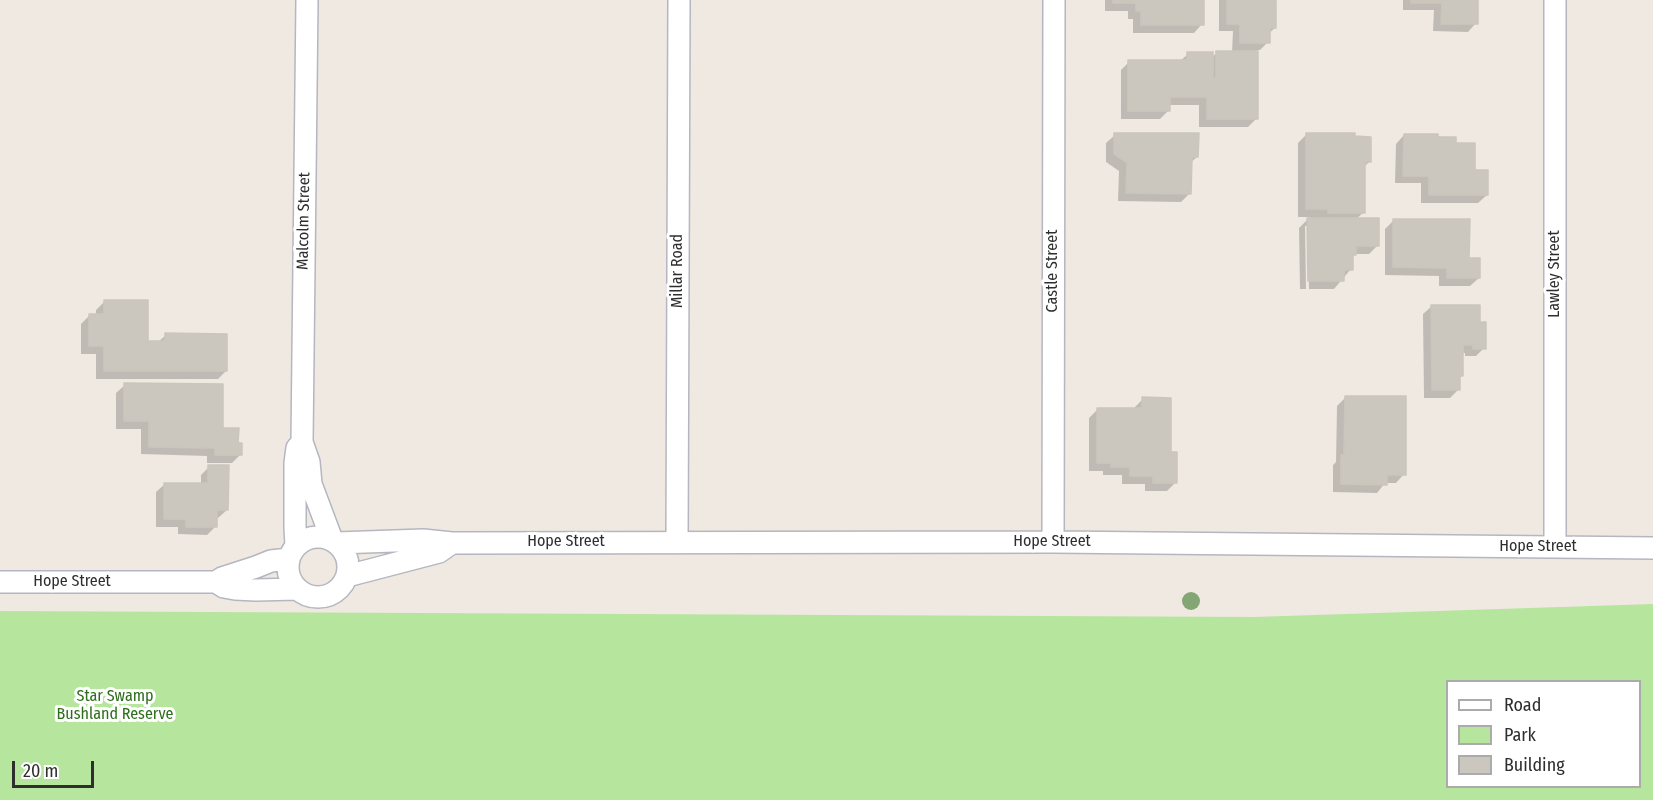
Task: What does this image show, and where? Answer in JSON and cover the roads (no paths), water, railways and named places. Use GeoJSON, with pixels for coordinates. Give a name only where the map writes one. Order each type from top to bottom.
{"type":"FeatureCollection","features":[{"type":"Feature","properties":{"kind":"street","name":"Malcolm Street"},"geometry":{"type":"LineString","coordinates":[[307,0],[302,441],[309,462],[311,484],[334,542]]}},
{"type":"Feature","properties":{"kind":"street","name":"Millar Road"},"geometry":{"type":"LineString","coordinates":[[677,542],[679,0]]}},
{"type":"Feature","properties":{"kind":"street","name":"Castle Street"},"geometry":{"type":"LineString","coordinates":[[1053,542],[1054,0]]}},
{"type":"Feature","properties":{"kind":"street","name":"Lawley Street"},"geometry":{"type":"LineString","coordinates":[[1555,0],[1555,547]]}},
{"type":"Feature","properties":{"kind":"street","name":"Malcolm Street"},"geometry":{"type":"LineString","coordinates":[[292,552],[295,463],[297,448],[302,441]]}},
{"type":"Feature","properties":{"kind":"street"},"geometry":{"type":"LineString","coordinates":[[317,537],[334,542],[343,550],[349,567],[343,585],[335,593],[325,597],[315,598],[304,595],[296,589],[288,575],[287,567],[292,552],[302,541],[317,537]]}},
{"type":"Feature","properties":{"kind":"street","name":"Hope Street"},"geometry":{"type":"LineString","coordinates":[[334,542],[423,540],[452,543],[1053,542],[1653,548]]}},
{"type":"Feature","properties":{"kind":"street","name":"Hope Street"},"geometry":{"type":"LineString","coordinates":[[347,576],[439,552],[452,543]]}},
{"type":"Feature","properties":{"kind":"street","name":"Hope Street"},"geometry":{"type":"LineString","coordinates":[[216,582],[292,552]]}},
{"type":"Feature","properties":{"kind":"street","name":"Hope Street"},"geometry":{"type":"LineString","coordinates":[[0,582],[216,582],[224,587],[256,591],[296,589]]}},
{"type":"Feature","properties":{"kind":"park label","name":"Star Swamp Bushland Reserve"},"geometry":{"type":"Point","coordinates":[115,706]}}]}
